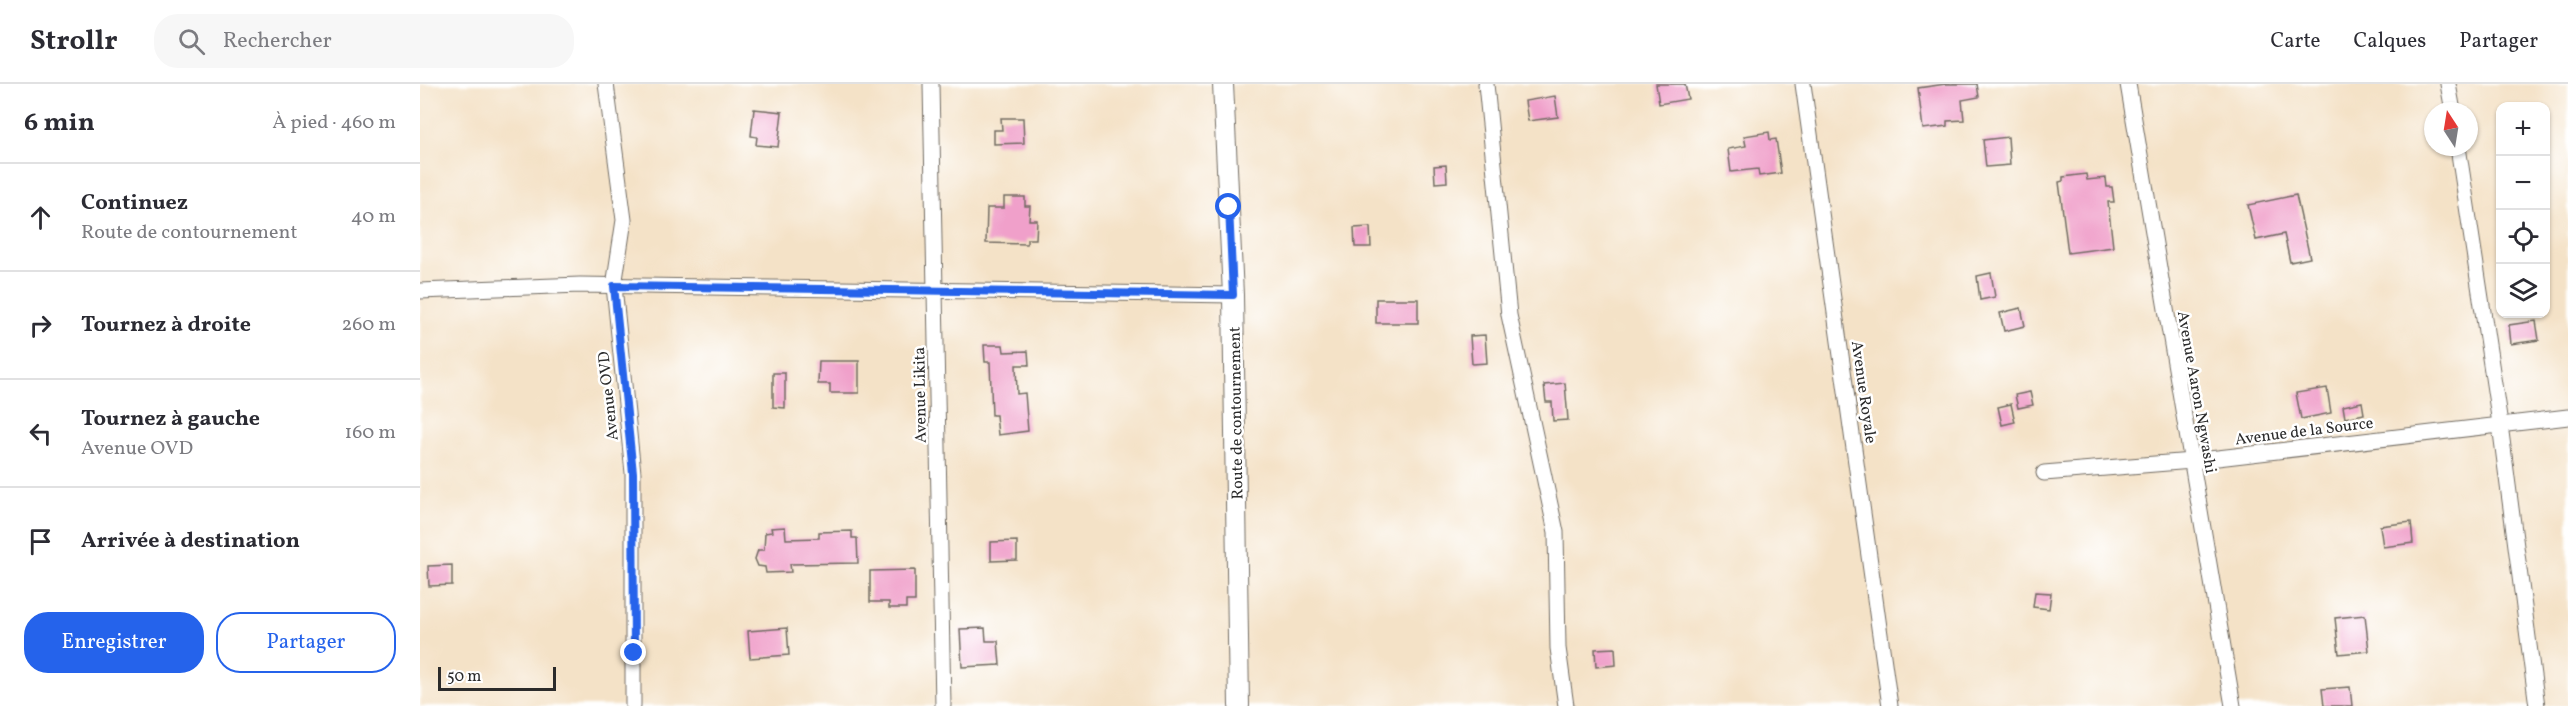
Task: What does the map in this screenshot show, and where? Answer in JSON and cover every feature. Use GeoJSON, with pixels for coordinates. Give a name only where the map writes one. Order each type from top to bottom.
{"type":"FeatureCollection","features":[{"type":"Feature","properties":{"kind":"street","name":"Avenue OVD"},"geometry":{"type":"LineString","coordinates":[[606,84],[624,220],[614,286],[633,473],[633,706]]}},
{"type":"Feature","properties":{"kind":"street","name":"Avenue Likita"},"geometry":{"type":"LineString","coordinates":[[931,84],[943,706]]}},
{"type":"Feature","properties":{"kind":"street","name":"Route de contournement"},"geometry":{"type":"LineString","coordinates":[[1223,84],[1233,295],[1239,706]]}},
{"type":"Feature","properties":{"kind":"street"},"geometry":{"type":"LineString","coordinates":[[1486,84],[1509,315],[1556,532],[1558,648],[1566,706]]}},
{"type":"Feature","properties":{"kind":"street","name":"Avenue Royale"},"geometry":{"type":"LineString","coordinates":[[1803,84],[1890,706]]}},
{"type":"Feature","properties":{"kind":"street","name":"Avenue Aaron Ngwashi"},"geometry":{"type":"LineString","coordinates":[[2128,84],[2233,706]]}},
{"type":"Feature","properties":{"kind":"street"},"geometry":{"type":"LineString","coordinates":[[2448,84],[2451,102]]}},
{"type":"Feature","properties":{"kind":"street"},"geometry":{"type":"LineString","coordinates":[[2459,156],[2500,425],[2536,706]]}},
{"type":"Feature","properties":{"kind":"street"},"geometry":{"type":"LineString","coordinates":[[420,291],[614,286],[1233,295]]}},
{"type":"Feature","properties":{"kind":"street","name":"Avenue de la Source"},"geometry":{"type":"LineString","coordinates":[[2044,473],[2192,461],[2568,417]]}},
{"type":"Feature","properties":{"kind":"building"},"geometry":{"type":"Polygon","coordinates":[[[1656,84],[1685,84],[1688,99],[1659,104],[1656,84]]]}},
{"type":"Feature","properties":{"kind":"building"},"geometry":{"type":"Polygon","coordinates":[[[1946,84],[1977,84],[1979,97],[1962,100],[1964,120],[1947,121],[1947,126],[1923,129],[1918,88],[1946,84]]]}},
{"type":"Feature","properties":{"kind":"building"},"geometry":{"type":"Polygon","coordinates":[[[1555,96],[1558,117],[1528,121],[1525,101],[1555,96]]]}},
{"type":"Feature","properties":{"kind":"building"},"geometry":{"type":"Polygon","coordinates":[[[754,109],[782,112],[778,147],[756,145],[757,137],[751,136],[754,109]]]}},
{"type":"Feature","properties":{"kind":"building"},"geometry":{"type":"Polygon","coordinates":[[[1001,118],[1023,118],[1024,143],[994,144],[994,130],[1002,130],[1001,118]]]}},
{"type":"Feature","properties":{"kind":"building"},"geometry":{"type":"Polygon","coordinates":[[[1769,132],[1770,140],[1776,139],[1781,173],[1759,176],[1758,169],[1731,172],[1728,149],[1746,146],[1744,136],[1769,132]]]}},
{"type":"Feature","properties":{"kind":"building"},"geometry":{"type":"Polygon","coordinates":[[[2008,137],[2010,165],[1986,167],[1983,140],[2008,137]]]}},
{"type":"Feature","properties":{"kind":"building"},"geometry":{"type":"Polygon","coordinates":[[[1446,165],[1447,182],[1435,183],[1434,166],[1446,165]]]}},
{"type":"Feature","properties":{"kind":"building"},"geometry":{"type":"Polygon","coordinates":[[[2086,174],[2087,180],[2106,178],[2107,187],[2112,187],[2114,202],[2108,202],[2113,247],[2068,253],[2059,182],[2063,181],[2063,177],[2086,174]]]}},
{"type":"Feature","properties":{"kind":"building"},"geometry":{"type":"Polygon","coordinates":[[[2296,195],[2310,258],[2290,262],[2284,234],[2256,240],[2248,205],[2296,195]]]}},
{"type":"Feature","properties":{"kind":"building"},"geometry":{"type":"Polygon","coordinates":[[[1004,197],[1025,197],[1025,206],[1030,206],[1029,220],[1037,220],[1036,239],[1027,239],[1027,244],[986,243],[987,208],[1004,208],[1004,197]]]}},
{"type":"Feature","properties":{"kind":"building"},"geometry":{"type":"Polygon","coordinates":[[[1370,227],[1371,247],[1355,247],[1354,228],[1370,227]]]}},
{"type":"Feature","properties":{"kind":"building"},"geometry":{"type":"Polygon","coordinates":[[[1991,273],[1995,297],[1980,300],[1977,276],[1991,273]]]}},
{"type":"Feature","properties":{"kind":"building"},"geometry":{"type":"Polygon","coordinates":[[[1376,299],[1418,299],[1418,323],[1376,323],[1376,299]]]}},
{"type":"Feature","properties":{"kind":"building"},"geometry":{"type":"Polygon","coordinates":[[[2021,308],[2025,326],[2004,331],[2000,313],[2021,308]]]}},
{"type":"Feature","properties":{"kind":"building"},"geometry":{"type":"Polygon","coordinates":[[[2536,321],[2539,340],[2511,344],[2509,325],[2536,321]]]}},
{"type":"Feature","properties":{"kind":"building"},"geometry":{"type":"Polygon","coordinates":[[[1485,335],[1487,363],[1472,364],[1470,336],[1485,335]]]}},
{"type":"Feature","properties":{"kind":"building"},"geometry":{"type":"Polygon","coordinates":[[[984,345],[1003,345],[1004,352],[1028,351],[1029,365],[1016,365],[1017,394],[1025,393],[1028,431],[998,435],[996,415],[992,415],[990,362],[985,362],[984,345]]]}},
{"type":"Feature","properties":{"kind":"building"},"geometry":{"type":"Polygon","coordinates":[[[819,361],[859,361],[859,393],[830,393],[830,384],[818,384],[819,361]]]}},
{"type":"Feature","properties":{"kind":"building"},"geometry":{"type":"Polygon","coordinates":[[[773,373],[785,373],[785,408],[773,407],[773,373]]]}},
{"type":"Feature","properties":{"kind":"building"},"geometry":{"type":"Polygon","coordinates":[[[1565,383],[1568,420],[1553,421],[1552,402],[1546,402],[1544,385],[1565,383]]]}},
{"type":"Feature","properties":{"kind":"building"},"geometry":{"type":"Polygon","coordinates":[[[2327,388],[2331,413],[2301,419],[2296,393],[2327,388]]]}},
{"type":"Feature","properties":{"kind":"building"},"geometry":{"type":"Polygon","coordinates":[[[2030,392],[2033,405],[2018,408],[2015,395],[2030,392]]]}},
{"type":"Feature","properties":{"kind":"building"},"geometry":{"type":"Polygon","coordinates":[[[2362,402],[2364,414],[2345,418],[2343,406],[2362,402]]]}},
{"type":"Feature","properties":{"kind":"building"},"geometry":{"type":"Polygon","coordinates":[[[2011,404],[2015,422],[2002,425],[1998,407],[2011,404]]]}},
{"type":"Feature","properties":{"kind":"building"},"geometry":{"type":"Polygon","coordinates":[[[2411,522],[2413,543],[2383,547],[2380,526],[2411,522]]]}},
{"type":"Feature","properties":{"kind":"building"},"geometry":{"type":"Polygon","coordinates":[[[785,527],[786,539],[819,538],[819,532],[852,531],[852,538],[857,538],[858,563],[790,564],[791,572],[766,573],[765,567],[758,566],[755,559],[758,550],[764,550],[765,533],[772,532],[771,528],[785,527]]]}},
{"type":"Feature","properties":{"kind":"building"},"geometry":{"type":"Polygon","coordinates":[[[1017,541],[1017,560],[991,561],[991,542],[1017,541]]]}},
{"type":"Feature","properties":{"kind":"building"},"geometry":{"type":"Polygon","coordinates":[[[452,565],[452,585],[429,586],[428,566],[452,565]]]}},
{"type":"Feature","properties":{"kind":"building"},"geometry":{"type":"Polygon","coordinates":[[[915,570],[915,601],[906,601],[906,608],[889,608],[889,602],[870,602],[870,571],[915,570]]]}},
{"type":"Feature","properties":{"kind":"building"},"geometry":{"type":"Polygon","coordinates":[[[2035,592],[2051,593],[2049,609],[2033,607],[2035,592]]]}},
{"type":"Feature","properties":{"kind":"building"},"geometry":{"type":"Polygon","coordinates":[[[2365,615],[2369,651],[2339,654],[2335,618],[2365,615]]]}},
{"type":"Feature","properties":{"kind":"building"},"geometry":{"type":"Polygon","coordinates":[[[787,628],[789,655],[750,658],[748,631],[787,628]]]}},
{"type":"Feature","properties":{"kind":"building"},"geometry":{"type":"Polygon","coordinates":[[[985,628],[986,641],[998,641],[1000,665],[962,667],[960,629],[985,628]]]}},
{"type":"Feature","properties":{"kind":"building"},"geometry":{"type":"Polygon","coordinates":[[[1615,648],[1616,665],[1596,667],[1595,649],[1615,648]]]}},
{"type":"Feature","properties":{"kind":"building"},"geometry":{"type":"Polygon","coordinates":[[[2350,687],[2352,706],[2324,706],[2322,689],[2350,687]]]}},
{"type":"Feature","properties":{"kind":"route"},"geometry":{"type":"LineString","coordinates":[[634,653],[633,473],[614,286],[1233,295],[1229,207]]}}]}
